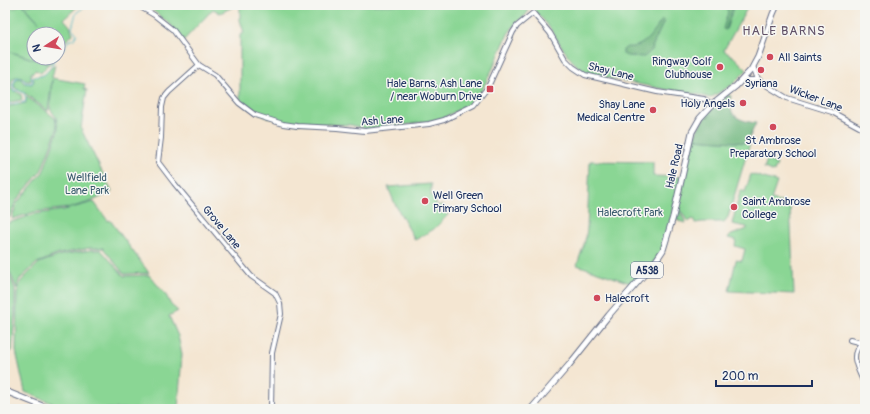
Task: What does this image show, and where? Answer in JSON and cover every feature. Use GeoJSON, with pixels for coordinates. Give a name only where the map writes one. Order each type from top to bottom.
{"type":"FeatureCollection","features":[{"type":"Feature","properties":{"kind":"main road","name":"Hale Road"},"geometry":{"type":"LineString","coordinates":[[531,409],[569,366],[609,315],[655,262],[663,250],[673,217],[692,132],[700,118],[712,105],[742,80],[753,66],[758,57],[772,14],[777,5]]}},
{"type":"Feature","properties":{"kind":"main road"},"geometry":{"type":"LineString","coordinates":[[5,391],[50,409]]}},
{"type":"Feature","properties":{"kind":"street","name":"Ash Lane"},"geometry":{"type":"LineString","coordinates":[[137,5],[154,15],[173,30],[192,57],[199,64],[215,75],[239,103],[264,119],[297,126],[365,131],[429,124],[444,120],[474,105],[484,94],[513,32],[517,26],[532,13]]}},
{"type":"Feature","properties":{"kind":"street","name":"Shay Lane"},"geometry":{"type":"LineString","coordinates":[[532,13],[550,33],[565,59],[573,67],[585,75],[657,92],[704,99],[712,105]]}},
{"type":"Feature","properties":{"kind":"street","name":"Grove Lane"},"geometry":{"type":"LineString","coordinates":[[199,64],[164,98],[158,162],[251,276],[272,290],[279,298],[281,314],[272,353],[270,409]]}},
{"type":"Feature","properties":{"kind":"street"},"geometry":{"type":"LineString","coordinates":[[753,66],[757,77],[761,82]]}},
{"type":"Feature","properties":{"kind":"street","name":"Wicker Lane"},"geometry":{"type":"LineString","coordinates":[[742,80],[756,80],[761,82],[787,98],[832,112],[865,130]]}},
{"type":"Feature","properties":{"kind":"street"},"geometry":{"type":"LineString","coordinates":[[863,342],[850,340],[857,369],[865,386]]}},
{"type":"Feature","properties":{"kind":"street"},"geometry":{"type":"LineString","coordinates":[[854,354],[856,348],[863,342]]}},
{"type":"Feature","properties":{"kind":"green space"},"geometry":{"type":"Polygon","coordinates":[[[5,5],[15,8],[19,5],[23,5],[39,22],[24,5],[79,5],[64,19],[70,26],[73,34],[66,40],[66,26],[26,26],[26,57],[5,50],[5,5]]]}},
{"type":"Feature","properties":{"kind":"green space"},"geometry":{"type":"Polygon","coordinates":[[[146,5],[240,5],[220,13],[213,9],[183,41],[171,25],[146,5]]]}},
{"type":"Feature","properties":{"kind":"green space"},"geometry":{"type":"Polygon","coordinates":[[[240,5],[525,5],[528,11],[508,34],[481,92],[466,106],[441,119],[367,129],[351,125],[288,123],[264,116],[246,106],[240,99],[240,35],[244,33],[240,20],[240,5]]]}},
{"type":"Feature","properties":{"kind":"green space"},"geometry":{"type":"Polygon","coordinates":[[[531,5],[749,5],[724,50],[734,57],[747,70],[732,85],[710,98],[697,94],[673,91],[593,75],[577,66],[531,5]]]}},
{"type":"Feature","properties":{"kind":"green space"},"geometry":{"type":"Polygon","coordinates":[[[725,5],[734,5],[726,30],[723,29],[728,12],[725,5]]]}},
{"type":"Feature","properties":{"kind":"green space"},"geometry":{"type":"Polygon","coordinates":[[[662,20],[664,21],[650,52],[644,57],[627,56],[623,54],[623,50],[627,47],[633,47],[648,39],[662,20]]]}},
{"type":"Feature","properties":{"kind":"green space"},"geometry":{"type":"Polygon","coordinates":[[[5,50],[26,57],[26,66],[46,66],[41,73],[36,70],[31,73],[31,81],[26,81],[22,77],[18,76],[12,79],[12,90],[21,94],[22,100],[5,103],[5,50]]]}},
{"type":"Feature","properties":{"kind":"green space","name":"Wellfield Lane Park"},"geometry":{"type":"Polygon","coordinates":[[[55,66],[52,78],[85,84],[84,89],[87,90],[81,129],[112,192],[90,202],[69,208],[35,212],[12,219],[17,203],[43,172],[58,130],[56,117],[50,109],[52,80],[48,111],[26,94],[15,88],[14,83],[20,78],[24,83],[32,84],[34,81],[33,77],[44,75],[55,66]]]}},
{"type":"Feature","properties":{"kind":"green space"},"geometry":{"type":"Polygon","coordinates":[[[728,95],[731,96],[730,108],[735,116],[744,121],[756,123],[747,143],[694,139],[703,119],[728,95]]]}},
{"type":"Feature","properties":{"kind":"green space"},"geometry":{"type":"Polygon","coordinates":[[[26,96],[55,118],[57,129],[41,171],[16,201],[10,217],[5,219],[5,107],[26,103],[26,96]]]}},
{"type":"Feature","properties":{"kind":"green space"},"geometry":{"type":"Polygon","coordinates":[[[694,139],[750,143],[728,217],[724,222],[695,223],[693,219],[688,222],[681,211],[677,210],[694,139]]]}},
{"type":"Feature","properties":{"kind":"green space"},"geometry":{"type":"Polygon","coordinates":[[[767,160],[777,164],[774,172],[764,168],[767,160]]]}},
{"type":"Feature","properties":{"kind":"green space","name":"Halecroft Park"},"geometry":{"type":"Polygon","coordinates":[[[590,161],[653,162],[653,176],[682,177],[663,250],[636,285],[577,265],[585,241],[587,229],[590,161]]]}},
{"type":"Feature","properties":{"kind":"green space"},"geometry":{"type":"Polygon","coordinates":[[[751,174],[777,182],[771,200],[790,204],[794,294],[729,291],[736,260],[742,261],[745,249],[735,246],[736,240],[728,238],[729,236],[747,229],[747,227],[732,224],[740,192],[741,190],[745,192],[751,174]]]}},
{"type":"Feature","properties":{"kind":"green space","name":"Well Green Primary School"},"geometry":{"type":"Polygon","coordinates":[[[431,184],[431,197],[436,197],[436,206],[443,205],[448,215],[434,229],[415,240],[395,204],[388,187],[431,184]]]}},
{"type":"Feature","properties":{"kind":"green space"},"geometry":{"type":"Polygon","coordinates":[[[94,202],[108,221],[110,220],[149,273],[124,274],[103,248],[90,248],[59,254],[37,263],[19,280],[17,289],[5,261],[5,224],[35,214],[64,210],[94,202]]]}},
{"type":"Feature","properties":{"kind":"green space"},"geometry":{"type":"Polygon","coordinates":[[[677,211],[680,212],[686,223],[678,221],[679,219],[677,220],[677,211]]]}},
{"type":"Feature","properties":{"kind":"green space"},"geometry":{"type":"Polygon","coordinates":[[[91,250],[101,250],[124,276],[149,275],[166,295],[171,305],[178,311],[169,316],[178,336],[182,354],[178,409],[66,409],[25,392],[16,351],[17,293],[21,281],[39,263],[61,255],[91,250]]]}},
{"type":"Feature","properties":{"kind":"green space"},"geometry":{"type":"Polygon","coordinates":[[[5,264],[15,289],[15,315],[12,351],[5,354],[5,264]]]}},
{"type":"Feature","properties":{"kind":"waterway"},"geometry":{"type":"LineString","coordinates":[[66,44],[70,40],[74,39],[77,34],[72,28],[76,13],[87,5]]}},
{"type":"Feature","properties":{"kind":"waterway"},"geometry":{"type":"LineString","coordinates":[[5,105],[25,102],[26,99],[24,93],[17,90],[14,91],[13,84],[16,78],[21,77],[26,83],[32,83],[33,80],[31,77],[43,75],[51,66]]}},
{"type":"Feature","properties":{"kind":"place","name":"All Saints"},"geometry":{"type":"Point","coordinates":[770,57]}},
{"type":"Feature","properties":{"kind":"place","name":"Ringway Golf Clubhouse"},"geometry":{"type":"Point","coordinates":[720,67]}},
{"type":"Feature","properties":{"kind":"place","name":"Syriana"},"geometry":{"type":"Point","coordinates":[761,70]}},
{"type":"Feature","properties":{"kind":"place","name":"Hale Barns, Ash Lane / near Woburn Drive"},"geometry":{"type":"Point","coordinates":[490,89]}},
{"type":"Feature","properties":{"kind":"place","name":"Holy Angels"},"geometry":{"type":"Point","coordinates":[743,103]}},
{"type":"Feature","properties":{"kind":"place","name":"Shay Lane Medical Centre"},"geometry":{"type":"Point","coordinates":[653,110]}},
{"type":"Feature","properties":{"kind":"place","name":"St Ambrose Preparatory School"},"geometry":{"type":"Point","coordinates":[773,127]}},
{"type":"Feature","properties":{"kind":"place","name":"Well Green Primary School"},"geometry":{"type":"Point","coordinates":[425,201]}},
{"type":"Feature","properties":{"kind":"place","name":"Saint Ambrose College"},"geometry":{"type":"Point","coordinates":[734,207]}},
{"type":"Feature","properties":{"kind":"place","name":"Halecroft"},"geometry":{"type":"Point","coordinates":[597,298]}},
{"type":"Feature","properties":{"kind":"district","name":"HALE BARNS"},"geometry":{"type":"Point","coordinates":[784,30]}}]}
